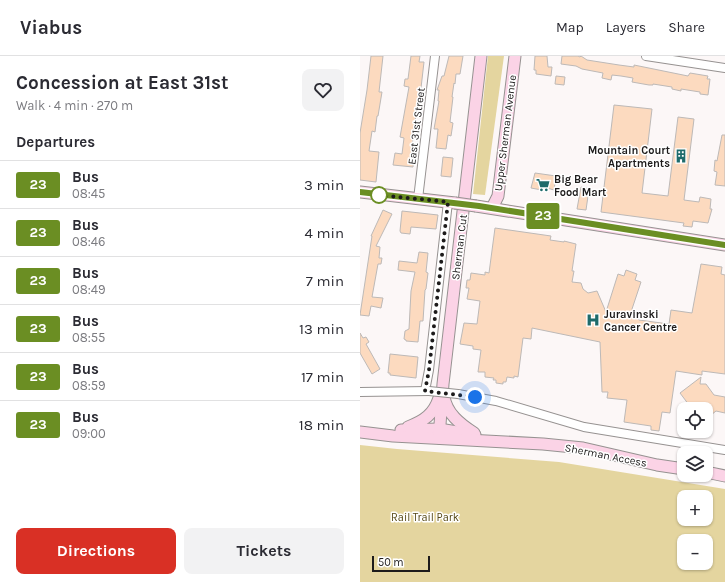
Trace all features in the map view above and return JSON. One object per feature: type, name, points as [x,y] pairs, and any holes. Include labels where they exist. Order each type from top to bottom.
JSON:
[{"type":"main road","name":"Sherman Cut","points":[[439,433],[443,384],[481,56]]},
{"type":"main road","name":"Upper Sherman Avenue","points":[[492,208],[498,196],[515,56]]},
{"type":"main road","points":[[360,192],[492,208],[725,245]]},
{"type":"main road","points":[[396,430],[408,428],[419,423],[432,414],[437,404],[443,384]]},
{"type":"main road","points":[[443,384],[444,398],[452,416],[465,427],[482,436]]},
{"type":"main road","name":"Sherman Access","points":[[360,429],[482,436],[503,442]]},
{"type":"main road","name":"Sherman Access","points":[[360,432],[393,436],[439,433],[472,441],[583,448],[657,465],[677,468]]},
{"type":"main road","points":[[713,473],[725,476]]},
{"type":"street","name":"East 31st Street","points":[[418,199],[435,56]]},
{"type":"street","points":[[646,56],[725,68]]},
{"type":"street","points":[[427,391],[452,203]]},
{"type":"street","points":[[360,392],[427,391],[458,394],[496,401],[584,427],[725,450]]},
{"type":"green space","points":[[488,56],[504,56],[485,195],[473,194]]},
{"type":"green space","name":"Rail Trail Park","points":[[360,445],[559,462],[725,489],[725,582],[360,582]]},
{"type":"building","points":[[371,56],[383,56],[379,92],[382,92],[375,132],[372,131],[369,151],[379,152],[376,182],[360,180],[360,133]]},
{"type":"building","points":[[411,56],[420,56],[419,62],[424,62],[418,114],[416,114],[411,155],[414,155],[413,167],[393,165],[395,153],[402,154],[404,138],[400,137],[409,87],[404,86],[405,79],[408,79]]},
{"type":"building","points":[[449,56],[463,56],[460,74],[456,74],[455,84],[454,83],[450,122],[453,123],[451,136],[448,135],[446,149],[436,148],[438,129],[434,129],[439,101],[439,90],[437,90],[442,76],[444,76]]},
{"type":"building","points":[[535,56],[547,56],[548,67],[552,67],[551,76],[536,74],[536,70],[534,70]]},
{"type":"building","points":[[562,56],[581,56],[587,60],[634,67],[634,65],[688,76],[690,73],[708,76],[707,79],[710,79],[708,95],[700,94],[700,92],[672,89],[672,87],[632,82],[633,78],[621,76],[612,75],[611,80],[602,78],[603,73],[561,64]]},
{"type":"building","points":[[556,76],[565,77],[564,85],[555,84]]},
{"type":"building","points":[[614,105],[652,109],[642,193],[668,196],[678,117],[694,119],[684,200],[699,202],[700,197],[711,199],[710,209],[712,209],[708,223],[693,221],[692,227],[683,226],[684,223],[601,212]]},
{"type":"building","points":[[722,135],[725,135],[725,186],[715,185],[717,172],[714,171],[715,160],[717,161]]},
{"type":"building","points":[[443,157],[453,158],[451,177],[441,176]]},
{"type":"building","name":"Big Bear Food Mart","points":[[535,173],[556,176],[554,190],[547,188],[547,191],[531,188]]},
{"type":"building","points":[[581,187],[589,189],[586,210],[577,209]]},
{"type":"building","points":[[383,210],[392,214],[376,246],[380,247],[379,258],[382,258],[381,264],[378,264],[372,297],[383,298],[381,308],[371,306],[369,316],[360,315],[371,236]]},
{"type":"building","points":[[402,211],[438,215],[436,229],[411,227],[410,234],[401,233]]},
{"type":"building","points":[[495,228],[551,236],[550,240],[576,244],[572,282],[581,283],[583,289],[588,293],[597,291],[606,312],[618,274],[624,276],[626,270],[637,274],[635,280],[641,282],[632,309],[639,320],[669,324],[671,310],[692,313],[701,264],[722,267],[721,274],[725,275],[725,374],[702,371],[702,375],[676,371],[670,413],[662,412],[659,431],[651,430],[651,426],[624,422],[627,400],[607,398],[608,392],[602,392],[600,342],[532,328],[531,339],[523,338],[518,377],[507,377],[506,382],[503,382],[503,384],[496,383],[496,380],[493,380],[494,378],[485,377],[485,372],[478,372],[481,350],[473,349],[473,346],[460,344],[464,323],[477,324],[480,301],[467,299],[469,288],[466,288],[467,280],[470,280],[471,273],[485,275],[485,272],[489,273]]},
{"type":"building","points":[[419,252],[428,253],[426,272],[428,273],[425,290],[423,321],[420,321],[418,342],[406,341],[404,339],[405,331],[409,329],[411,291],[415,272],[398,270],[399,261],[417,263]]},
{"type":"building","points":[[360,333],[363,338],[366,337],[369,342],[366,344],[380,369],[372,374],[360,353]]},
{"type":"building","points":[[390,354],[418,357],[416,378],[390,375],[390,373],[388,373]]},
{"type":"building","points":[[701,377],[700,384],[706,384],[714,395],[725,397],[725,413],[716,411],[713,413],[713,402],[687,402],[680,393]]},
{"type":"bus line","name":"23","points":[[360,192],[479,206],[725,245]]},
{"type":"place","name":"Mountain Court Apartments","points":[[681,156]]},
{"type":"place","name":"Big Bear Food Mart","points":[[543,185]]},
{"type":"place","name":"Juravinski Cancer Centre","points":[[593,320]]},
{"type":"route","points":[[379,195],[448,202],[429,370],[425,391],[475,397]]}]
